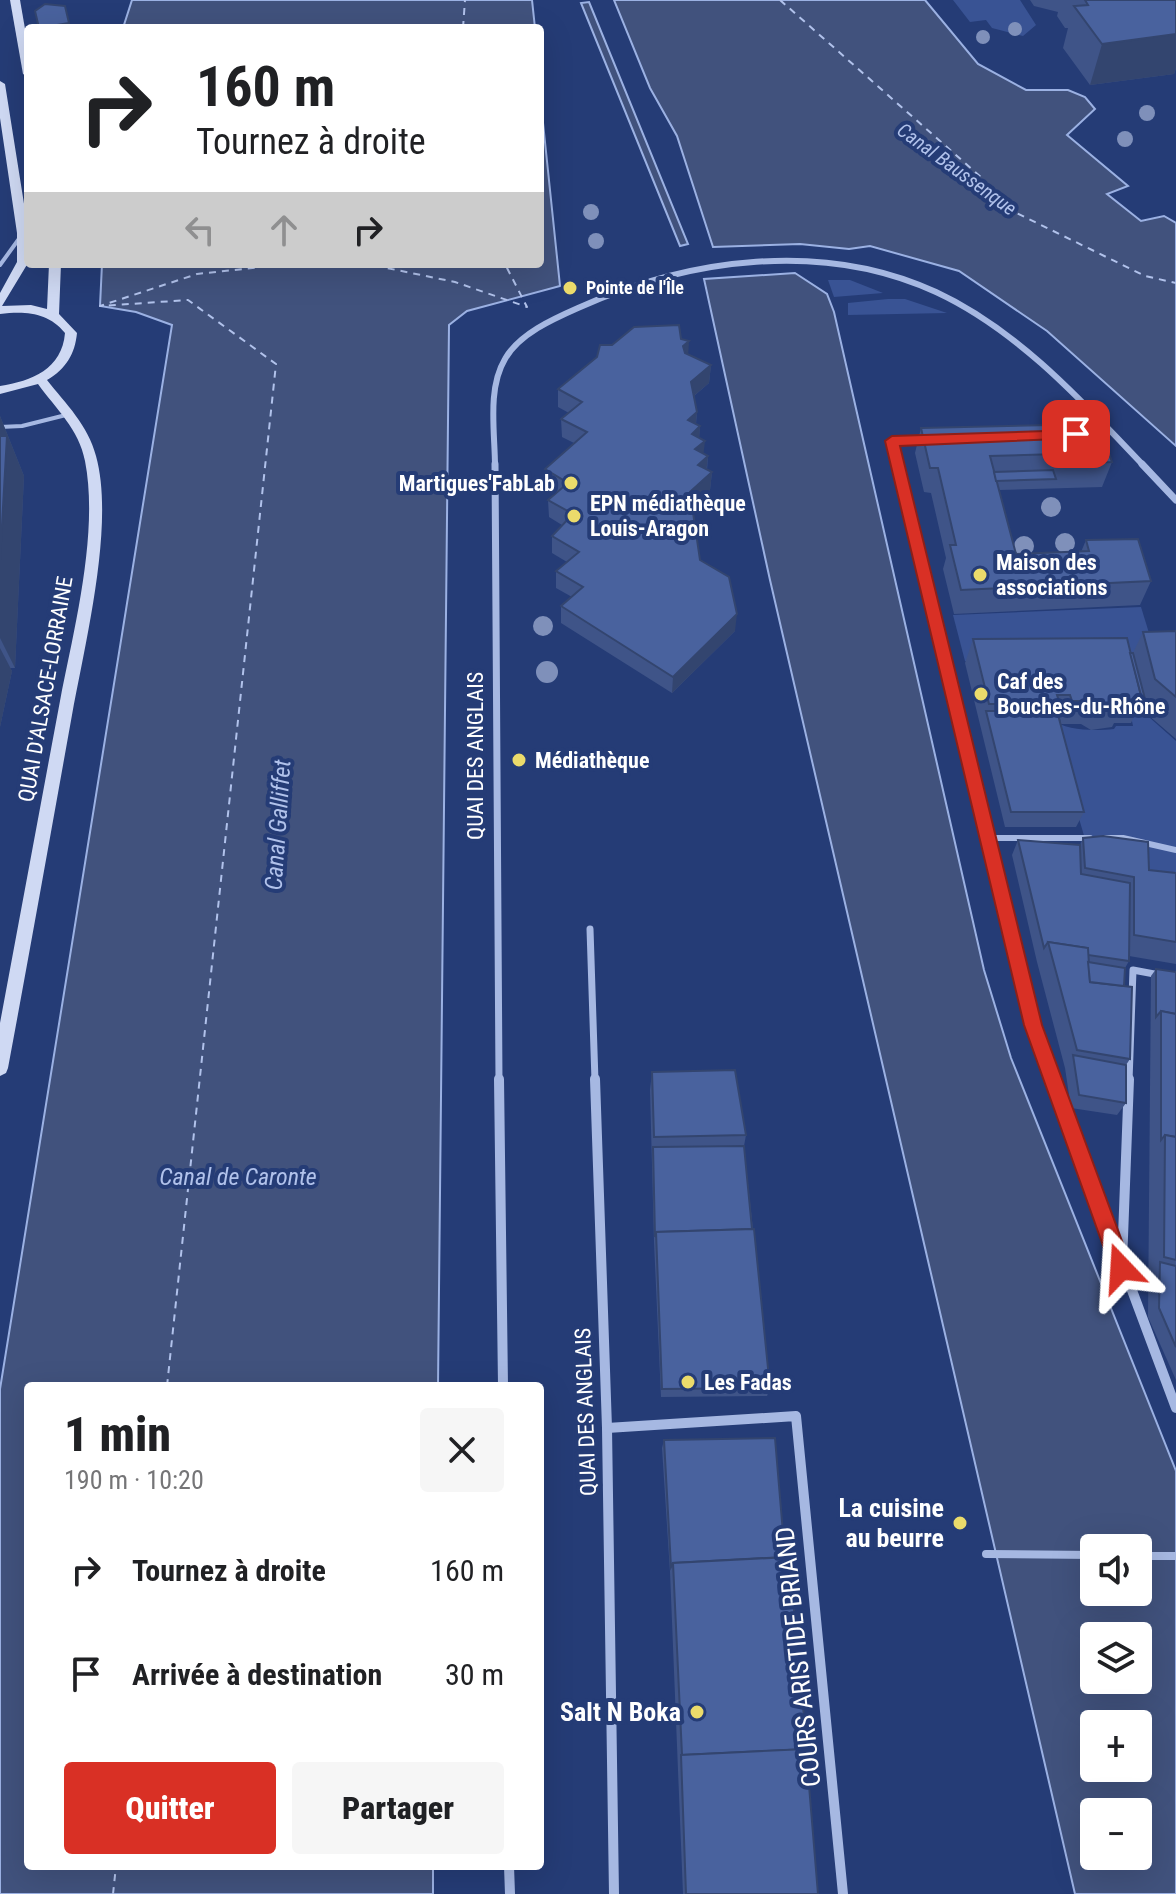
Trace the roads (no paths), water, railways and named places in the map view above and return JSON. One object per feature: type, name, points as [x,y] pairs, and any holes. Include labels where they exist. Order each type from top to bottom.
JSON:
[{"type":"main road","points":[[15,0],[24,51]]},
{"type":"main road","points":[[0,84],[23,233],[23,262],[0,303]]},
{"type":"main road","points":[[53,314],[55,268]]},
{"type":"main road","points":[[0,310],[36,309],[53,314],[71,333],[72,345],[66,358],[40,379],[0,390]]},
{"type":"main road","name":"QUAI D'ALSACE-LORRAINE","points":[[0,1068],[86,601],[93,525],[92,461],[84,438],[70,414],[40,379]]},
{"type":"street","name":"QUAI DES ANGLAIS","points":[[503,1382],[496,877],[496,387],[504,357],[529,335],[613,293],[676,272],[754,260],[851,268],[910,282],[973,312],[1032,355],[1176,500]]},
{"type":"street","points":[[1099,434],[1110,433]]},
{"type":"street","points":[[938,439],[892,441],[1033,1025],[1121,1268],[1176,1408]]},
{"type":"street","points":[[988,838],[1123,838],[1176,850]]},
{"type":"street","name":"QUAI DES ANGLAIS","points":[[590,929],[607,1428],[614,1894]]},
{"type":"street","points":[[1121,1268],[1133,970],[1176,978]]},
{"type":"street","name":"COURS ARISTIDE BRIAND","points":[[607,1428],[796,1416],[843,1894]]},
{"type":"street","points":[[986,1554],[1080,1555]]},
{"type":"street","points":[[1152,1556],[1176,1556]]},
{"type":"street","points":[[509,1870],[510,1894]]},
{"type":"lane","points":[[0,265],[23,233]]},
{"type":"lane","points":[[0,427],[22,426],[70,414]]},
{"type":"water","points":[[132,0],[532,0],[535,24],[124,24]]},
{"type":"water","name":"Canal Baussenque","points":[[614,0],[925,0],[978,64],[1026,90],[1068,90],[1085,97],[1095,109],[1067,135],[1128,186],[1107,194],[1141,221],[1164,216],[1176,223],[1176,446],[1047,331],[959,271],[870,246],[849,249],[800,244],[713,247],[677,136],[650,88]]},
{"type":"water","points":[[589,2],[688,244],[680,246],[581,3]]},
{"type":"water","name":"Canal de Caronte","points":[[544,132],[560,286],[467,311],[449,325],[438,1382],[24,1382],[24,1870],[433,1870],[433,1894],[0,1894],[0,1389],[172,325],[136,312],[100,306],[102,268],[544,268]]},
{"type":"water","points":[[795,273],[827,294],[834,312],[984,970],[1011,1058],[1176,1471],[1176,1894],[1075,1894],[770,580],[704,279]]},
{"type":"place","name":"Pointe de l'Île","points":[[570,288]]},
{"type":"place","name":"Martigues'FabLab","points":[[571,483]]},
{"type":"place","name":"EPN médiathèque Louis-Aragon","points":[[574,516]]},
{"type":"place","name":"Maison des associations","points":[[980,575]]},
{"type":"place","name":"Caf des Bouches-du-Rhône","points":[[981,694]]},
{"type":"place","name":"Médiathèque","points":[[519,760]]},
{"type":"place","name":"Les Fadas","points":[[688,1382]]},
{"type":"place","name":"La cuisine au beurre","points":[[960,1523]]},
{"type":"place","name":"Salt N Boka","points":[[697,1712]]},
{"type":"water label","name":"Canal Galliffet","points":[[278,825]]}]
